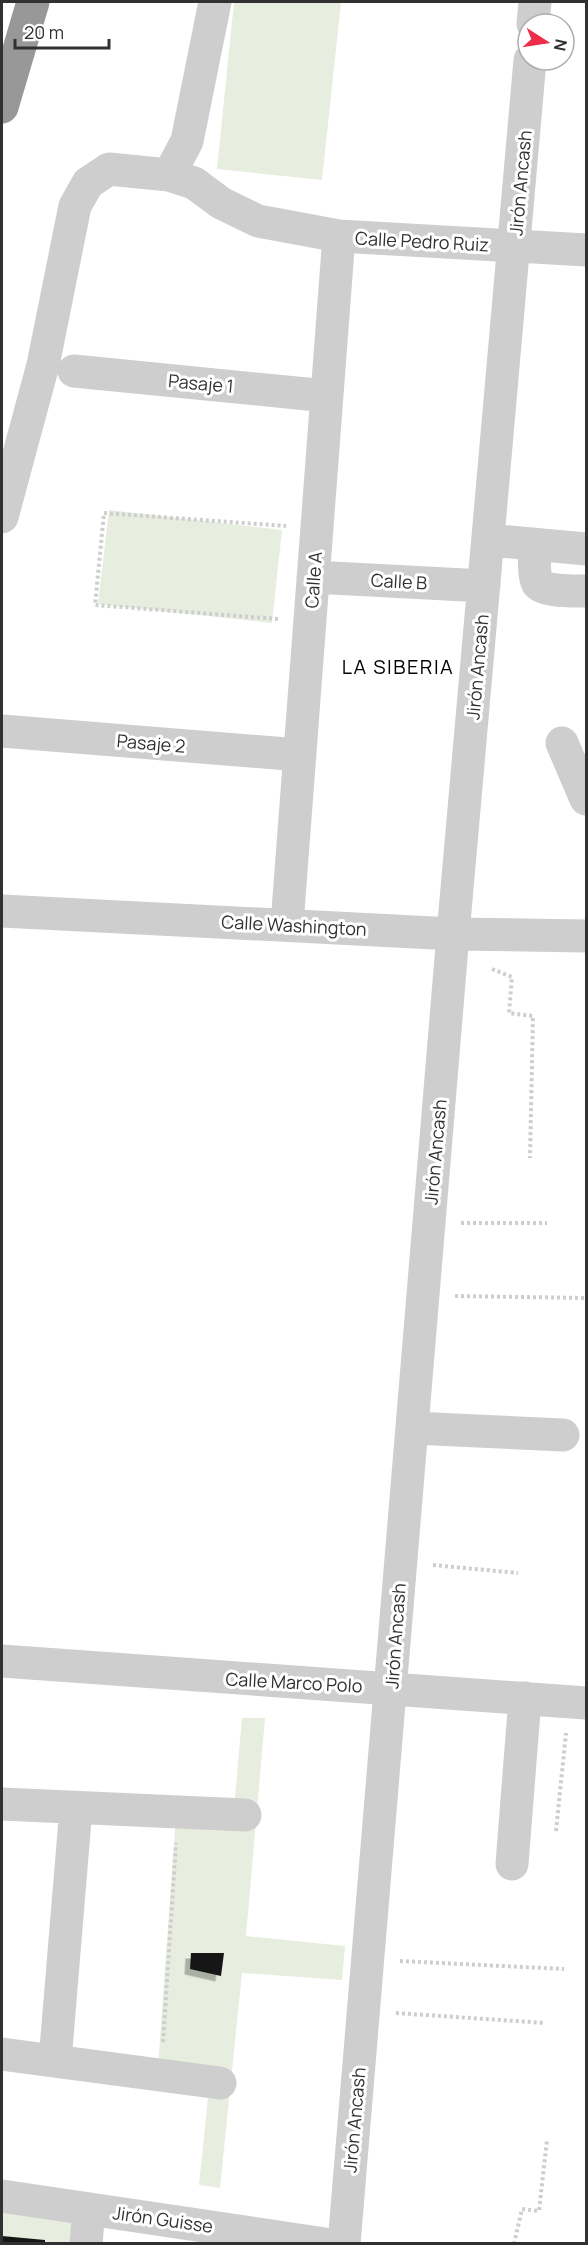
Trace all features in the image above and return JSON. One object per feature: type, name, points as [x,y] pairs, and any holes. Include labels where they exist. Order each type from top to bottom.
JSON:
[{"type":"highway","points":[[2,107],[33,2]]},
{"type":"street","points":[[169,175],[187,141],[215,2]]},
{"type":"street","name":"Jirón Ancash","points":[[344,2244],[400,1562],[529,72]]},
{"type":"street","name":"Calle Pedro Ruiz","points":[[2,518],[43,365],[75,206],[88,183],[109,169],[169,175],[194,183],[221,203],[258,221],[339,236],[586,250]]},
{"type":"street","name":"Calle A","points":[[287,924],[339,236]]},
{"type":"street","name":"Pasaje 1","points":[[74,371],[327,396]]},
{"type":"street","points":[[489,540],[586,549]]},
{"type":"street","points":[[534,544],[538,584],[545,588],[586,591]]},
{"type":"street","name":"Calle B","points":[[313,577],[484,586]]},
{"type":"street","name":"Pasaje 2","points":[[2,731],[300,755]]},
{"type":"street","points":[[562,743],[586,799]]},
{"type":"street","name":"Calle Washington","points":[[2,911],[287,924],[453,943],[586,936]]},
{"type":"street","points":[[413,1428],[563,1435]]},
{"type":"street","name":"Calle Marco Polo","points":[[2,1661],[257,1681],[578,1702]]},
{"type":"street","points":[[512,1863],[525,1698]]},
{"type":"street","points":[[2,1804],[245,1815]]},
{"type":"street","points":[[55,2061],[76,1808]]},
{"type":"street","points":[[2,2054],[220,2084]]},
{"type":"street","name":"Jirón Guisse","points":[[2,2196],[325,2244]]},
{"type":"street","points":[[86,2244],[89,2209]]},
{"type":"path","points":[[309,622],[95,604],[104,513],[316,528]]},
{"type":"path","points":[[453,943],[512,977],[509,1013],[533,1016],[530,1158]]},
{"type":"path","points":[[429,1223],[547,1223]]},
{"type":"path","points":[[424,1296],[586,1298]]},
{"type":"path","points":[[400,1562],[518,1573]]},
{"type":"path","points":[[556,1831],[578,1702]]},
{"type":"path","points":[[161,2076],[178,1813]]},
{"type":"path","points":[[368,1959],[564,1969]]},
{"type":"path","points":[[364,2010],[545,2023]]},
{"type":"path","points":[[514,2244],[522,2209],[539,2211],[547,2140]]},
{"type":"green space","points":[[234,2],[341,2],[322,180],[217,169]]},
{"type":"green space","points":[[109,510],[282,530],[272,623],[98,604]]},
{"type":"green space","points":[[242,1718],[265,1718],[246,1936],[345,1946],[342,1980],[242,1973],[220,2188],[199,2185],[209,2088],[157,2081],[176,1816],[233,1820]]},
{"type":"green space","points":[[2,2212],[92,2225],[90,2243],[2,2244]]},
{"type":"building","points":[[191,1953],[224,1953],[221,1976],[190,1969]]},
{"type":"building","points":[[2,2236],[45,2240],[45,2244],[2,2244]]},
{"type":"district","name":"LA SIBERIA","points":[[398,666]]}]
